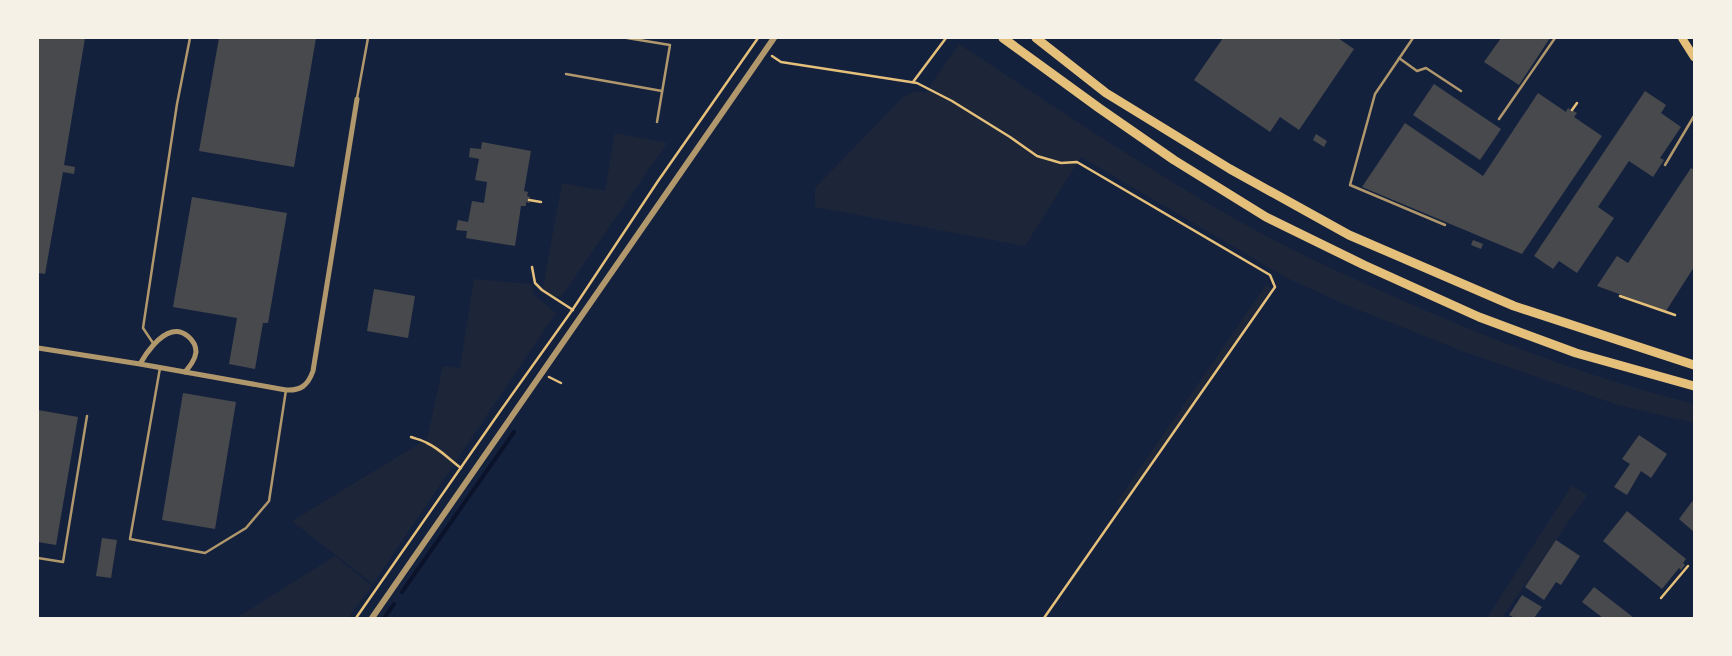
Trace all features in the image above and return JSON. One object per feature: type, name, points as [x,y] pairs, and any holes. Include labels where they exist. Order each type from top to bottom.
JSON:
[{"type":"highway","points":[[1003,38],[1174,160],[1266,217],[1364,265],[1479,317],[1576,353],[1694,386]]},
{"type":"highway","points":[[1036,38],[1106,93],[1230,169],[1349,235],[1514,306],[1694,365]]},
{"type":"main road","points":[[1682,38],[1694,57]]},
{"type":"street","points":[[372,618],[774,38]]},
{"type":"street","points":[[38,348],[286,390],[294,391],[303,388],[313,371],[357,99]]},
{"type":"street","points":[[140,364],[146,352],[154,344],[168,333],[174,331],[189,336],[196,351],[193,361],[185,372]]},
{"type":"lane","points":[[154,344],[143,328],[176,104],[190,38]]},
{"type":"lane","points":[[357,99],[368,38]]},
{"type":"lane","points":[[627,38],[670,45],[657,122]]},
{"type":"lane","points":[[1413,38],[1375,94],[1350,185],[1445,225]]},
{"type":"lane","points":[[1499,119],[1555,38]]},
{"type":"lane","points":[[1399,58],[1417,71],[1426,68],[1461,91]]},
{"type":"lane","points":[[566,74],[662,90]]},
{"type":"lane","points":[[1665,165],[1694,116]]},
{"type":"lane","points":[[160,368],[130,540],[205,553],[246,528],[269,501],[286,390]]},
{"type":"lane","points":[[38,558],[63,562],[87,416]]},
{"type":"path","points":[[356,618],[573,309],[658,181],[758,38]]},
{"type":"path","points":[[913,82],[946,38]]},
{"type":"path","points":[[764,52],[781,62],[913,82],[938,92],[1037,156],[1061,163],[1077,162],[1270,275],[1276,287],[1044,618]]},
{"type":"path","points":[[1572,110],[1577,103]]},
{"type":"path","points":[[529,200],[541,202]]},
{"type":"path","points":[[532,267],[535,283],[542,290],[573,309]]},
{"type":"path","points":[[1620,296],[1675,315]]},
{"type":"path","points":[[411,437],[432,445],[461,468]]},
{"type":"path","points":[[1661,598],[1688,566]]},
{"type":"shaded area","points":[[959,44],[1143,164],[1219,210],[1276,241],[1410,304],[1515,347],[1621,384],[1694,404],[1694,423],[1618,405],[1462,351],[1344,304],[1287,278],[1081,157],[1025,246],[815,207],[815,188],[903,97],[916,91],[925,93]]},
{"type":"shaded area","points":[[615,133],[667,143],[561,297],[542,293],[562,183],[605,191]]},
{"type":"shaded area","points":[[474,279],[531,284],[534,295],[556,313],[373,584],[292,521],[427,439],[443,366],[460,368]]},
{"type":"shaded area","points":[[1266,285],[1272,288],[1121,505],[1117,502]]},
{"type":"shaded area","points":[[1572,485],[1587,495],[1502,618],[1487,618]]},
{"type":"shaded area","points":[[335,556],[372,586],[348,618],[236,618]]},
{"type":"building","points":[[38,38],[85,38],[64,165],[75,167],[74,174],[63,172],[45,274],[38,273]]},
{"type":"building","points":[[219,38],[316,38],[294,167],[199,151]]},
{"type":"building","points":[[1223,38],[1338,38],[1354,49],[1299,130],[1280,117],[1270,132],[1194,80]]},
{"type":"building","points":[[1501,38],[1550,38],[1519,85],[1484,62]]},
{"type":"building","points":[[1434,84],[1501,129],[1480,160],[1413,115]]},
{"type":"building","points":[[1645,91],[1666,105],[1661,113],[1681,127],[1660,158],[1664,160],[1653,177],[1629,161],[1598,207],[1614,218],[1577,273],[1559,261],[1553,269],[1534,256]]},
{"type":"building","points":[[1538,93],[1566,112],[1568,108],[1577,113],[1574,117],[1602,136],[1522,254],[1362,187],[1405,123],[1483,176]]},
{"type":"building","points":[[1316,134],[1327,141],[1324,147],[1313,140]]},
{"type":"building","points":[[482,142],[531,151],[524,191],[528,192],[527,196],[530,197],[529,203],[526,202],[526,206],[521,206],[515,246],[466,238],[467,231],[456,230],[458,220],[468,222],[472,201],[484,203],[487,182],[475,180],[479,159],[469,157],[470,148],[481,149]]},
{"type":"building","points":[[1691,168],[1694,170],[1694,267],[1666,311],[1597,286],[1617,256],[1628,263]]},
{"type":"building","points":[[192,197],[287,213],[268,323],[263,323],[255,369],[229,364],[237,318],[173,307]]},
{"type":"building","points":[[1473,240],[1483,244],[1481,249],[1471,245]]},
{"type":"building","points":[[374,289],[415,296],[408,338],[367,331]]},
{"type":"building","points":[[183,393],[236,402],[215,529],[162,520]]},
{"type":"building","points":[[38,410],[78,417],[56,545],[38,542]]},
{"type":"building","points":[[1639,435],[1667,454],[1651,478],[1641,471],[1627,495],[1614,487],[1630,464],[1622,459]]},
{"type":"building","points":[[1694,499],[1694,532],[1679,519]]},
{"type":"building","points":[[1627,511],[1686,559],[1683,563],[1685,565],[1681,570],[1679,568],[1662,589],[1603,541]]},
{"type":"building","points":[[102,538],[117,540],[111,578],[96,576]]},
{"type":"building","points":[[1556,540],[1580,556],[1561,585],[1556,582],[1544,600],[1525,587]]},
{"type":"building","points":[[1594,587],[1634,618],[1603,618],[1582,602]]},
{"type":"building","points":[[1522,595],[1542,607],[1534,618],[1515,618],[1509,615]]},
{"type":"waterway","points":[[402,592],[514,432]]},
{"type":"waterway","points":[[384,618],[394,604]]}]
